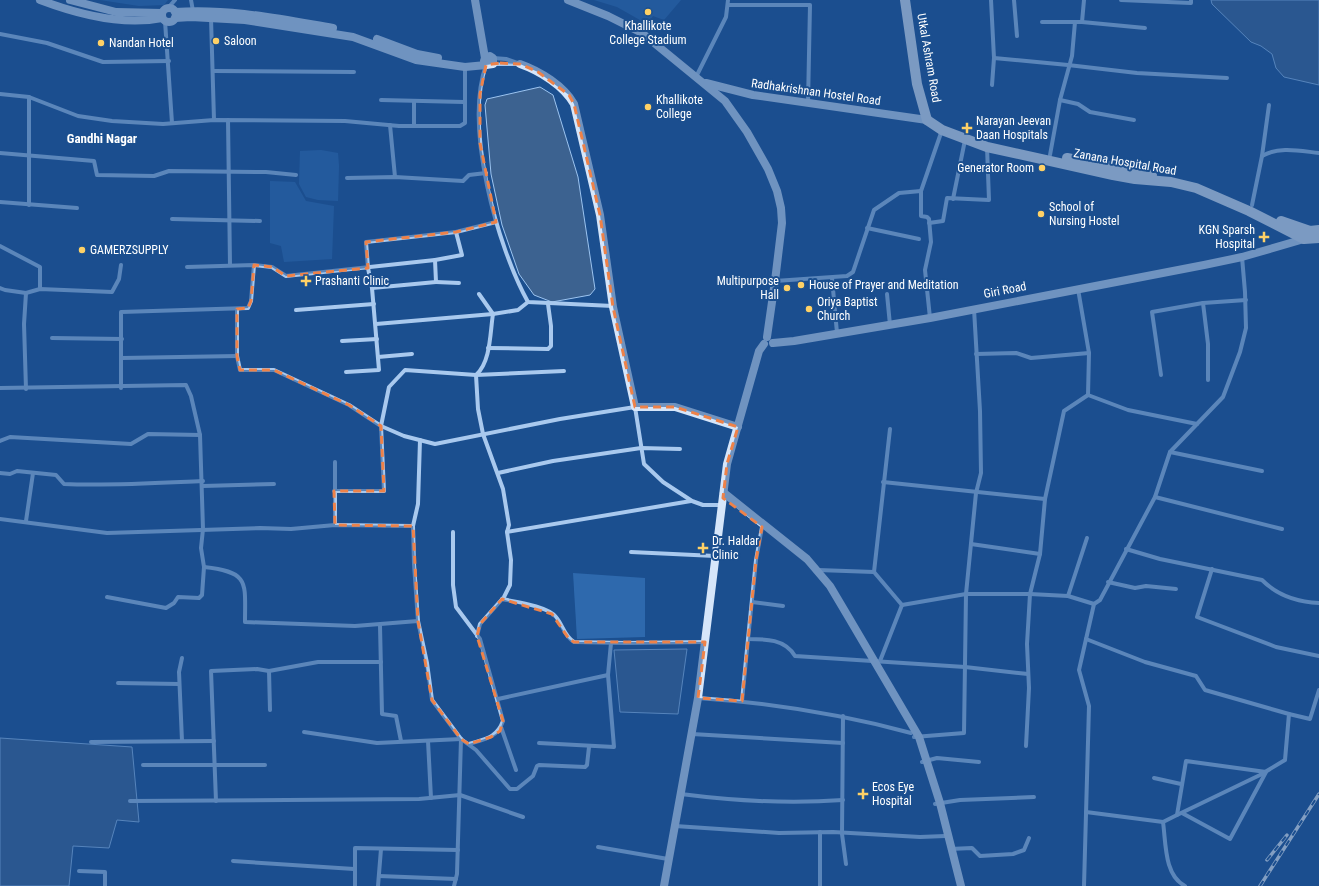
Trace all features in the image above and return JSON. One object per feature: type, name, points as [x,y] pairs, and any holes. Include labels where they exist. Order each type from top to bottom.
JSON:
[{"type":"main road","name":"Utkal Ashram Road","points":[[906,0],[917,84],[927,120]]},
{"type":"main road","name":"Zanana Hospital Road","points":[[927,120],[965,140],[987,147],[1128,178],[1171,182],[1196,188],[1250,208]]},
{"type":"main road","points":[[940,127],[970,138],[1001,146],[1132,171],[1196,186],[1319,238]]},
{"type":"street","points":[[40,0],[119,21],[138,21],[193,10],[253,14],[363,34],[417,54],[462,63],[506,59],[538,72],[555,84],[569,95],[574,104],[600,215],[613,306],[635,407],[644,464],[663,482],[692,501],[703,505],[723,499]]},
{"type":"street","points":[[70,0],[116,12],[245,20],[353,37],[416,60],[465,67],[488,60]]},
{"type":"street","points":[[172,123],[168,15],[175,0]]},
{"type":"street","points":[[191,0],[193,10]]},
{"type":"street","points":[[475,0],[488,60]]},
{"type":"street","points":[[479,0],[488,60],[480,94],[480,143],[496,222],[516,280],[528,302]]},
{"type":"street","points":[[568,0],[608,16],[642,33],[700,79],[725,102],[747,132],[768,169],[777,192],[782,223],[775,281],[765,340],[759,352],[727,464],[698,698],[664,886]]},
{"type":"street","points":[[991,0],[994,58],[992,85]]},
{"type":"street","points":[[1014,0],[1017,36]]},
{"type":"street","points":[[1082,22],[1084,0]]},
{"type":"street","points":[[1121,0],[1191,3],[1191,0]]},
{"type":"street","points":[[700,79],[726,17],[728,2],[810,5],[808,103]]},
{"type":"street","points":[[211,18],[214,120]]},
{"type":"street","points":[[1042,22],[1082,22],[1145,28]]},
{"type":"street","points":[[1050,155],[1068,64],[1072,56],[1075,22]]},
{"type":"street","points":[[0,34],[47,43],[103,62],[169,61]]},
{"type":"street","points":[[994,58],[1068,64],[1137,74],[1227,78]]},
{"type":"street","points":[[0,94],[30,96],[78,116],[112,121],[172,123],[214,120],[345,121],[390,125],[460,126],[465,123],[465,67]]},
{"type":"street","points":[[213,71],[354,72]]},
{"type":"street","name":"Radhakrishnan Hostel Road","points":[[700,79],[731,90],[808,103],[927,120]]},
{"type":"street","points":[[725,102],[731,90]]},
{"type":"street","points":[[29,205],[30,96]]},
{"type":"street","points":[[381,100],[464,102]]},
{"type":"street","points":[[1060,100],[1078,104],[1090,112],[1134,120]]},
{"type":"street","points":[[414,101],[414,126]]},
{"type":"street","points":[[1250,208],[1262,156],[1269,105]]},
{"type":"street","points":[[228,120],[228,220],[230,265]]},
{"type":"street","points":[[390,125],[395,177]]},
{"type":"street","points":[[930,318],[926,270],[931,242],[927,217],[920,216],[921,191],[940,127]]},
{"type":"street","points":[[953,199],[965,140]]},
{"type":"street","points":[[929,223],[943,221],[946,198],[988,200],[987,147]]},
{"type":"street","points":[[1262,156],[1278,150],[1319,153]]},
{"type":"street","points":[[0,153],[94,160],[97,175],[154,176],[168,171],[228,171],[296,175]]},
{"type":"street","points":[[347,178],[395,177],[463,181],[469,175],[486,173]]},
{"type":"street","points":[[775,281],[847,276],[853,272],[874,210],[899,193],[921,191]]},
{"type":"street","points":[[0,202],[77,208]]},
{"type":"street","points":[[172,220],[260,221]]},
{"type":"street","points":[[346,372],[379,370],[374,304],[368,268],[366,242],[456,232],[496,222]]},
{"type":"street","points":[[867,228],[919,239]]},
{"type":"street","points":[[187,267],[254,265],[272,268],[286,276],[435,260],[462,255],[456,232]]},
{"type":"street","name":"Giri Road","points":[[765,340],[772,338],[773,343],[794,341],[930,318],[1242,257],[1311,234]]},
{"type":"street","points":[[0,246],[40,267],[40,289]]},
{"type":"street","points":[[1084,886],[1089,706],[1079,670],[1094,604],[1100,600],[1108,582],[1156,497],[1170,452],[1223,397],[1232,376],[1246,328],[1246,300],[1242,257]]},
{"type":"street","points":[[435,260],[436,282]]},
{"type":"street","points":[[0,288],[26,293],[40,289],[112,292],[119,279],[121,265]]},
{"type":"street","points":[[121,388],[121,312],[248,308],[251,301],[254,265]]},
{"type":"street","points":[[832,278],[837,334]]},
{"type":"street","points":[[372,288],[436,282],[459,283]]},
{"type":"street","points":[[1078,288],[1089,353],[1088,395]]},
{"type":"street","points":[[26,293],[24,324],[26,389]]},
{"type":"street","points":[[477,636],[480,624],[502,599],[510,585],[511,560],[507,532],[509,525],[503,489],[483,434],[478,409],[476,376],[482,370],[488,348],[493,314],[479,294]]},
{"type":"street","points":[[887,294],[890,325]]},
{"type":"street","points":[[1161,375],[1152,312],[1203,303],[1246,300]]},
{"type":"street","points":[[376,324],[493,314],[518,310],[528,302],[613,306]]},
{"type":"street","points":[[1203,303],[1208,344],[1208,380]]},
{"type":"street","points":[[296,310],[374,304]]},
{"type":"street","points":[[488,348],[548,349],[551,346],[551,326],[548,304]]},
{"type":"street","points":[[237,309],[237,356],[240,370],[274,370],[348,405],[381,426],[404,436],[435,444],[560,419],[635,407],[675,408],[738,427]]},
{"type":"street","points":[[698,698],[767,703],[843,716],[914,736],[964,732],[966,594],[976,493],[981,473],[974,309]]},
{"type":"street","points":[[52,338],[122,339]]},
{"type":"street","points":[[342,341],[377,339]]},
{"type":"street","points":[[976,354],[1016,353],[1031,358],[1089,353]]},
{"type":"street","points":[[378,357],[412,354]]},
{"type":"street","points":[[122,358],[237,356]]},
{"type":"street","points":[[334,491],[384,491],[381,426],[389,387],[405,370],[476,376],[564,371]]},
{"type":"street","points":[[0,388],[121,388],[186,385],[191,396],[200,435],[203,483],[203,529],[201,548],[204,567],[202,595],[199,598],[178,597],[174,603],[166,608],[107,597]]},
{"type":"street","points":[[1088,395],[1128,410],[1197,424]]},
{"type":"street","points":[[1026,746],[1030,594],[1040,554],[1045,499],[1064,411],[1088,395]]},
{"type":"street","points":[[890,429],[874,572],[902,605]]},
{"type":"street","points":[[0,441],[10,437],[131,444],[148,434],[200,435]]},
{"type":"street","points":[[420,440],[418,504],[413,526],[414,564],[418,622],[432,700],[462,740],[469,744],[510,789],[513,790],[517,789],[533,776],[539,765],[585,767],[587,765],[589,747]]},
{"type":"street","points":[[498,474],[553,461],[641,448],[680,450]]},
{"type":"street","points":[[1170,452],[1262,471]]},
{"type":"street","points":[[335,462],[335,525]]},
{"type":"street","points":[[0,473],[10,474],[17,471],[56,475],[64,484],[93,486],[109,484],[274,484]]},
{"type":"street","points":[[26,521],[33,473]]},
{"type":"street","points":[[883,482],[976,493],[1045,499]]},
{"type":"street","points":[[1156,497],[1282,529]]},
{"type":"street","points":[[723,499],[800,556],[815,571],[874,572]]},
{"type":"street","points":[[723,499],[802,554],[842,611],[874,661],[914,736],[925,761],[961,886]]},
{"type":"street","points":[[507,532],[692,501]]},
{"type":"street","points":[[0,519],[26,521],[106,533],[203,529],[291,529],[335,525],[413,526]]},
{"type":"street","points":[[742,701],[756,560],[762,527]]},
{"type":"street","points":[[453,532],[453,585],[456,607],[480,639],[503,721],[500,730],[491,737],[469,744]]},
{"type":"street","points":[[1068,596],[1087,538]]},
{"type":"street","points":[[971,544],[1040,554]]},
{"type":"street","points":[[1126,549],[1160,560],[1262,580],[1273,591],[1306,602],[1319,603]]},
{"type":"street","points":[[630,552],[716,556]]},
{"type":"street","points":[[204,567],[229,571],[243,581],[245,587],[245,622],[313,626],[380,626],[418,622]]},
{"type":"street","points":[[1212,569],[1197,617],[1276,647],[1319,656]]},
{"type":"street","points":[[1108,582],[1135,588],[1146,586],[1176,589]]},
{"type":"street","points":[[902,605],[966,594],[1030,594],[1068,596],[1094,604]]},
{"type":"street","points":[[502,599],[527,605],[552,614],[557,618],[569,639],[574,642],[706,642]]},
{"type":"street","points":[[752,602],[782,606]]},
{"type":"street","points":[[874,661],[902,605]]},
{"type":"street","points":[[380,626],[382,714],[396,716],[402,740]]},
{"type":"street","points":[[748,639],[778,642],[790,649],[795,656],[965,667],[1028,674]]},
{"type":"street","points":[[1086,639],[1145,662],[1196,676],[1205,690],[1310,719],[1319,690]]},
{"type":"street","points":[[539,743],[589,747],[614,747],[616,745],[608,675],[612,643]]},
{"type":"street","points":[[182,658],[179,672],[182,741]]},
{"type":"street","points":[[216,801],[211,671],[257,669],[269,671],[318,662],[381,662]]},
{"type":"street","points":[[269,671],[270,710]]},
{"type":"street","points":[[498,699],[608,675]]},
{"type":"street","points":[[118,683],[179,684]]},
{"type":"street","points":[[1086,812],[1163,822],[1266,772],[1285,760],[1289,714]]},
{"type":"street","points":[[843,716],[842,834],[846,864]]},
{"type":"street","points":[[501,726],[516,770]]},
{"type":"street","points":[[304,732],[377,743],[402,740],[462,740]]},
{"type":"street","points":[[692,734],[843,743]]},
{"type":"street","points":[[428,740],[431,798]]},
{"type":"street","points":[[454,886],[456,879],[458,850],[462,740]]},
{"type":"street","points":[[91,742],[214,741]]},
{"type":"street","points":[[925,761],[937,758],[979,762]]},
{"type":"street","points":[[1179,814],[1181,784],[1186,761],[1266,772]]},
{"type":"street","points":[[143,765],[265,765]]},
{"type":"street","points":[[1179,814],[1230,839],[1266,772]]},
{"type":"street","points":[[1154,778],[1181,784]]},
{"type":"street","points":[[680,794],[761,802],[807,803],[843,800]]},
{"type":"street","points":[[130,801],[431,798],[460,795],[523,817]]},
{"type":"street","points":[[938,804],[960,800],[1034,797]]},
{"type":"street","points":[[938,804],[945,836],[950,849],[957,886]]},
{"type":"street","points":[[1163,822],[1169,867],[1178,884],[1185,886]]},
{"type":"street","points":[[674,826],[779,833],[820,832],[842,834],[945,836]]},
{"type":"street","points":[[820,832],[820,886]]},
{"type":"street","points":[[950,849],[972,848],[980,856],[1013,854],[1024,850],[1029,838]]},
{"type":"street","points":[[598,847],[668,859]]},
{"type":"street","points":[[355,886],[355,848],[458,850]]},
{"type":"street","points":[[378,886],[381,849]]},
{"type":"street","points":[[233,861],[354,869]]},
{"type":"street","points":[[79,871],[105,872],[105,886]]},
{"type":"street","points":[[379,876],[456,879]]},
{"type":"highlighted area","points":[[500,63],[520,64],[538,72],[569,95],[574,104],[600,215],[613,307],[635,407],[675,407],[738,427],[727,464],[723,498],[762,527],[756,560],[742,701],[698,698],[705,642],[574,642],[569,639],[552,614],[502,599],[480,624],[477,636],[503,721],[500,731],[491,737],[469,744],[461,739],[432,700],[418,621],[413,526],[335,525],[334,491],[384,491],[381,426],[349,405],[274,370],[240,370],[237,356],[237,309],[248,308],[251,301],[254,265],[272,267],[286,276],[368,268],[366,242],[456,232],[496,222],[480,143],[480,94],[486,65]]},
{"type":"shaded area","points":[[100,0],[168,0],[164,5],[139,6]]},
{"type":"shaded area","name":"Khallikote College Stadium","points":[[594,0],[681,0],[664,20],[653,16],[647,24],[617,7]]},
{"type":"shaded area","points":[[1211,0],[1319,0],[1319,85],[1284,77],[1276,68],[1272,54],[1261,46],[1251,42],[1212,4]]},
{"type":"shaded area","points":[[540,87],[553,95],[578,177],[595,289],[590,295],[552,302],[534,295],[519,274],[502,225],[491,174],[485,105],[487,99]]},
{"type":"shaded area","points":[[321,150],[338,153],[338,201],[318,200],[306,197],[299,184],[300,151]]},
{"type":"shaded area","points":[[270,181],[295,182],[306,201],[334,206],[332,259],[284,262],[281,246],[270,243]]},
{"type":"shaded area","points":[[573,573],[645,578],[645,637],[577,639]]},
{"type":"shaded area","points":[[687,649],[678,714],[620,712],[614,650]]},
{"type":"shaded area","points":[[0,738],[132,747],[139,822],[117,820],[109,848],[73,846],[69,886],[0,886]]},
{"type":"railway","points":[[1260,886],[1319,794]]},
{"type":"railway","points":[[1267,860],[1287,835]]},
{"type":"place","name":"Khallikote College Stadium","points":[[648,12]]},
{"type":"place","name":"Saloon","points":[[216,41]]},
{"type":"place","name":"Nandan Hotel","points":[[101,43]]},
{"type":"place","name":"Khallikote College","points":[[648,107]]},
{"type":"place","name":"Narayan Jeevan Daan Hospitals","points":[[967,128]]},
{"type":"place","name":"Generator Room","points":[[1042,168]]},
{"type":"place","name":"School of Nursing Hostel","points":[[1041,214]]},
{"type":"place","name":"KGN Sparsh Hospital","points":[[1264,237]]},
{"type":"place","name":"GAMERZSUPPLY","points":[[82,250]]},
{"type":"place","name":"Prashanti Clinic","points":[[306,281]]},
{"type":"place","name":"House of Prayer and Meditation","points":[[801,285]]},
{"type":"place","name":"Multipurpose Hall","points":[[787,288]]},
{"type":"place","name":"Oriya Baptist Church","points":[[809,309]]},
{"type":"place","name":"Dr. Haldar Clinic","points":[[703,548]]},
{"type":"place","name":"Ecos Eye Hospital","points":[[863,794]]},
{"type":"district","name":"Gandhi Nagar","points":[[102,138]]}]
